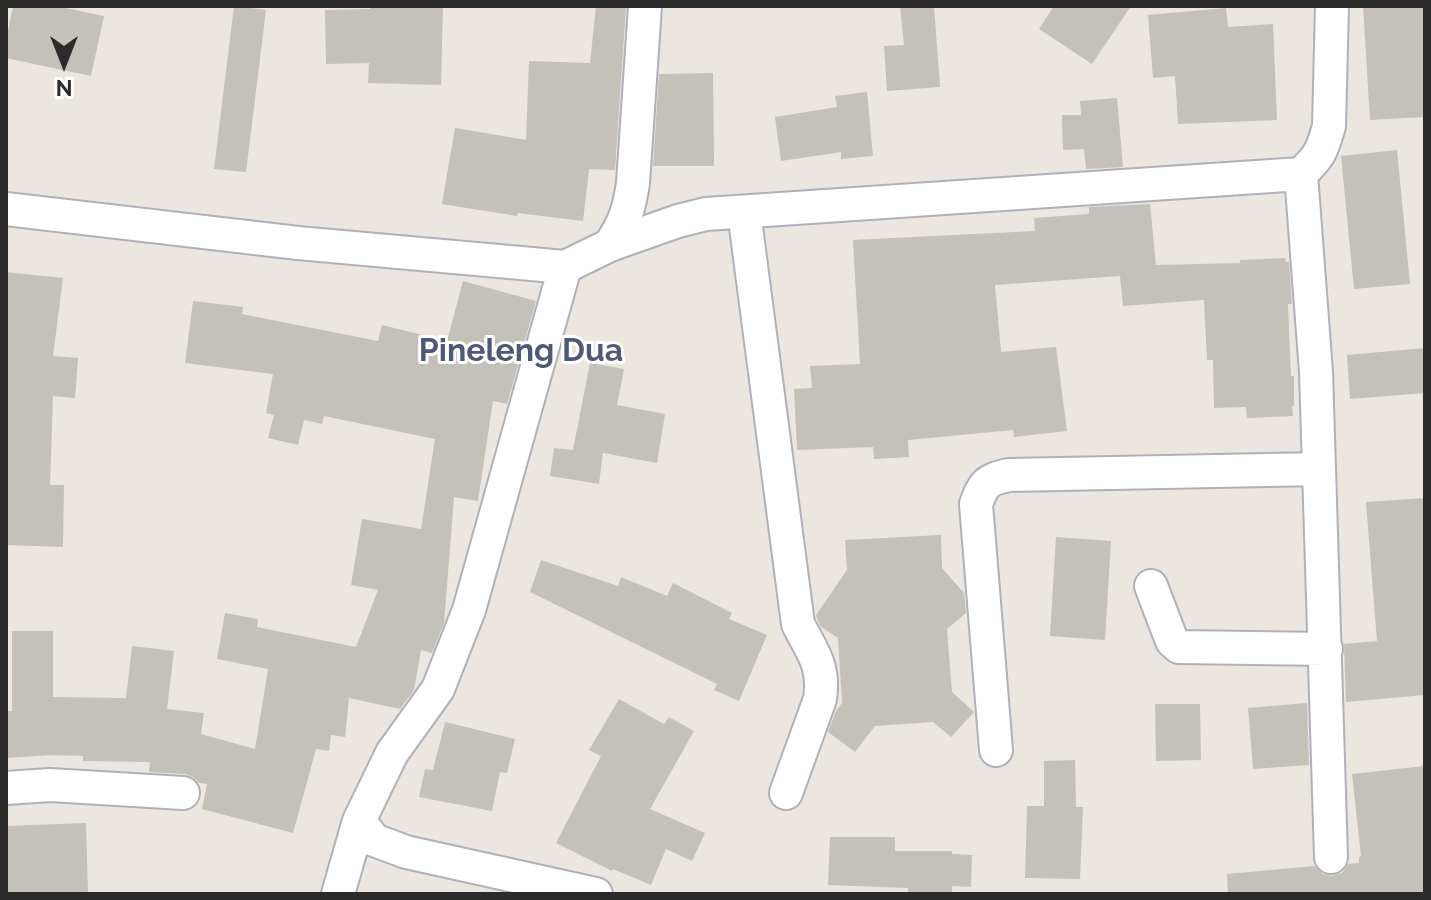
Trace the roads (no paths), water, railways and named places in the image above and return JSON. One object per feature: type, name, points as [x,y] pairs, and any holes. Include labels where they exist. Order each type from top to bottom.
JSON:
[{"type":"street","points":[[610,245],[624,225],[633,183],[645,6]]},
{"type":"street","points":[[6,209],[298,243],[565,267],[610,245],[706,214],[1301,174],[1317,159],[1329,126],[1332,6]]},
{"type":"street","points":[[1301,174],[1316,372],[1331,857]]},
{"type":"street","points":[[744,212],[798,624],[814,649],[822,686],[786,793]]},
{"type":"street","points":[[338,894],[359,821],[392,753],[438,689],[469,610],[565,267]]},
{"type":"street","points":[[996,750],[976,504],[983,487],[991,479],[1009,475],[1319,469]]},
{"type":"street","points":[[1151,586],[1172,641],[1179,647],[1326,649]]},
{"type":"street","points":[[6,788],[50,785],[183,793]]},
{"type":"street","points":[[359,821],[374,840],[406,852],[596,894]]},
{"type":"district","name":"Pineleng Dua","points":[[521,351]]}]
